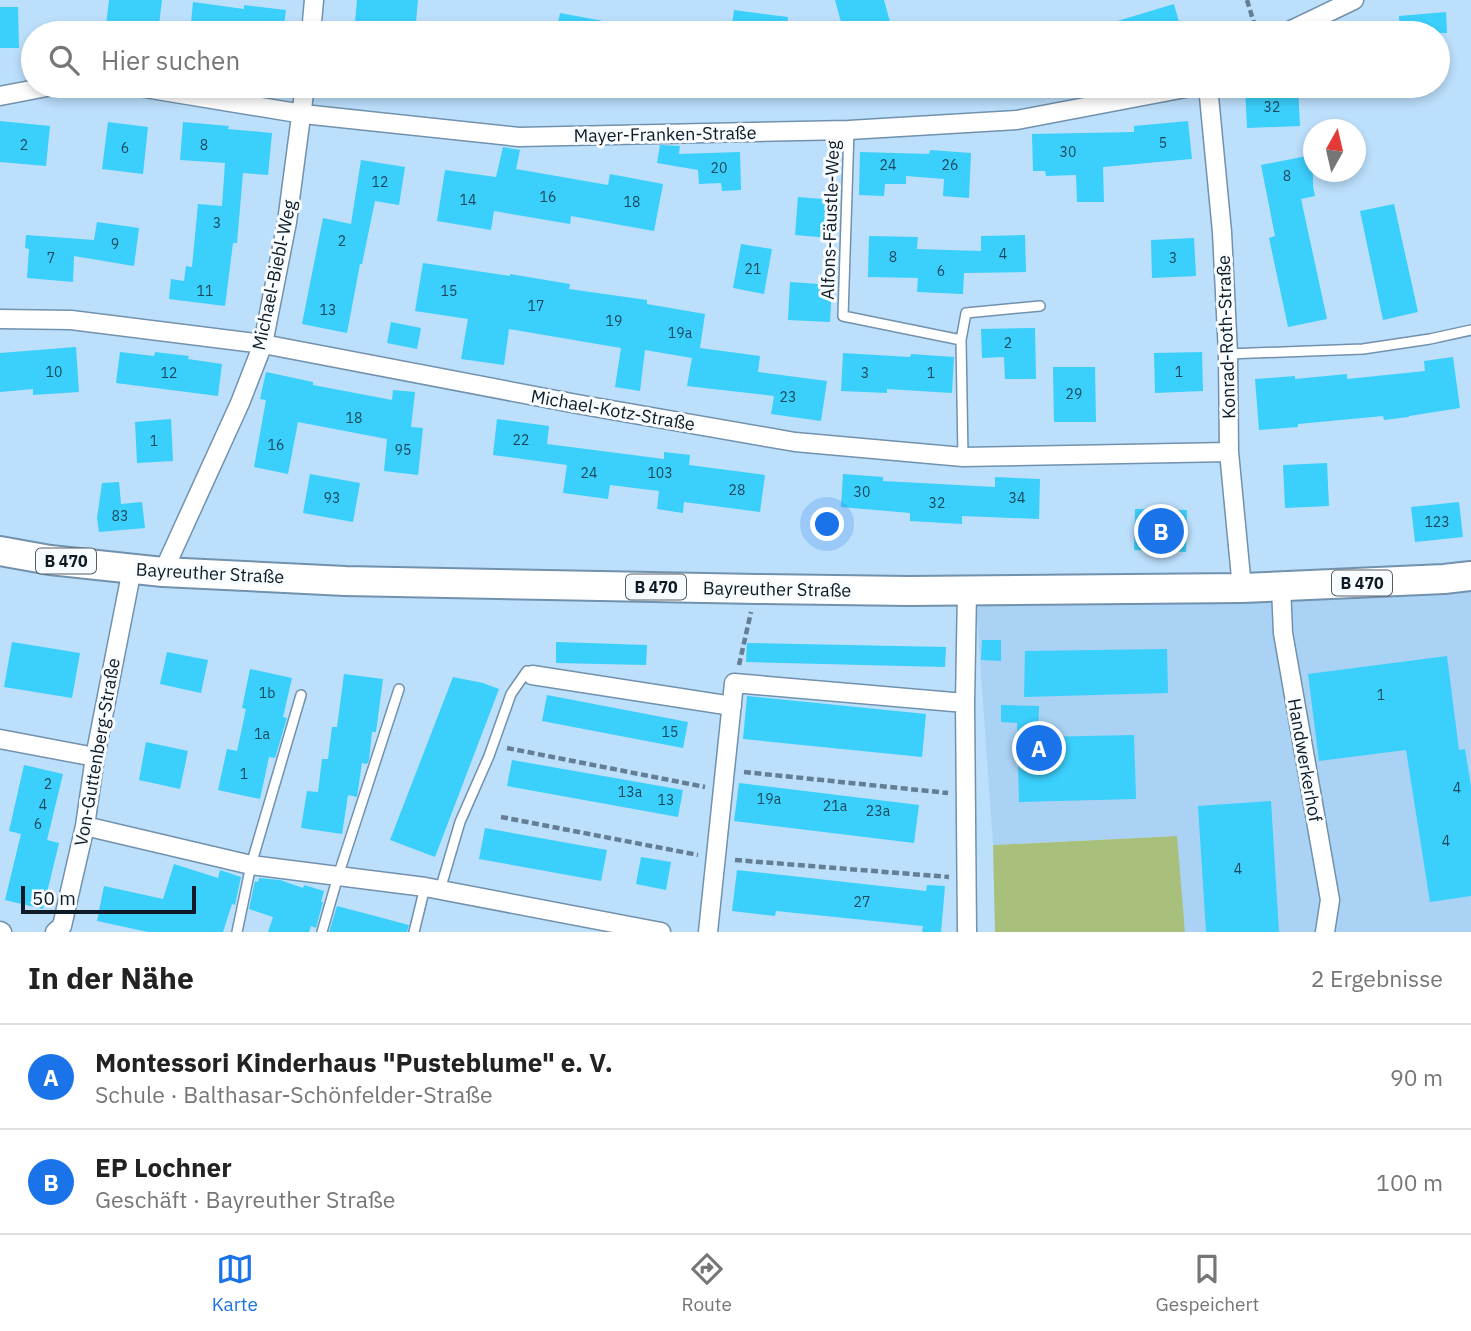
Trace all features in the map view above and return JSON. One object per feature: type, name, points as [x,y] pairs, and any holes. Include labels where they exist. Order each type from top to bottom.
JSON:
[{"type":"main road","name":"Bayreuther Straße","points":[[0,551],[50,560],[163,572],[345,581],[757,589],[1242,588],[1471,576]]},
{"type":"street","points":[[312,21],[314,0]]},
{"type":"street","points":[[1310,21],[1354,0]]},
{"type":"street","points":[[0,96],[21,92]]},
{"type":"street","name":"Mayer-Franken-Straße","points":[[206,98],[303,114],[519,137],[849,130],[1017,120],[1133,98]]},
{"type":"street","name":"Michael-Biebl-Weg","points":[[163,572],[240,404],[263,344],[287,222],[304,98]]},
{"type":"street","name":"Konrad-Roth-Straße","points":[[1209,98],[1222,232],[1228,354],[1229,452],[1242,588]]},
{"type":"street","name":"Michael-Kotz-Straße","points":[[0,319],[71,320],[263,344],[577,404],[795,442],[963,457],[1229,452]]},
{"type":"street","name":"Von-Guttenberg-Straße","points":[[55,932],[62,926],[85,826],[95,757],[132,569]]},
{"type":"street","name":"Handwerkerhof","points":[[1281,587],[1283,634],[1330,900],[1325,932]]},
{"type":"street","points":[[967,590],[967,932]]},
{"type":"street","points":[[529,673],[732,706]]},
{"type":"street","points":[[708,932],[734,683],[965,703]]},
{"type":"street","points":[[0,739],[95,757]]},
{"type":"street","points":[[85,826],[251,865],[433,889],[661,932]]},
{"type":"lane","name":"Alfons-Fäustle-Weg","points":[[849,130],[843,316],[961,340]]},
{"type":"lane","points":[[963,457],[961,340],[966,313],[1040,306]]},
{"type":"lane","points":[[1228,354],[1363,349],[1471,330]]},
{"type":"lane","points":[[414,932],[489,756],[511,694],[529,673]]},
{"type":"lane","points":[[322,932],[399,690]]},
{"type":"lane","points":[[237,932],[251,865],[301,695]]},
{"type":"path","points":[[1247,0],[1253,21]]},
{"type":"path","points":[[734,683],[757,589]]},
{"type":"path","points":[[507,748],[723,791]]},
{"type":"path","points":[[725,771],[966,795]]},
{"type":"shaded area","points":[[1471,577],[1471,932],[1185,932],[1176,836],[993,845],[975,590]]},
{"type":"green space","points":[[1177,836],[1185,932],[995,932],[993,845]]},
{"type":"building","points":[[109,0],[162,0],[159,21],[106,21]]},
{"type":"building","points":[[357,0],[418,0],[416,21],[355,21]]},
{"type":"building","points":[[835,0],[884,0],[890,21],[841,21]]},
{"type":"building","points":[[193,2],[244,9],[244,5],[286,10],[285,21],[191,21]]},
{"type":"building","points":[[1174,4],[1179,21],[1117,21]]},
{"type":"building","points":[[0,7],[18,7],[19,48],[0,48]]},
{"type":"building","points":[[734,10],[788,17],[788,21],[733,21]]},
{"type":"building","points":[[1446,12],[1446,21],[1399,21],[1399,16]]},
{"type":"building","points":[[560,13],[603,21],[558,21]]},
{"type":"building","points":[[1246,98],[1299,98],[1300,126],[1247,128]]},
{"type":"building","points":[[0,121],[50,126],[46,166],[0,162]]},
{"type":"building","points":[[1188,121],[1192,159],[1103,167],[1104,202],[1077,202],[1076,175],[1046,176],[1045,171],[1033,171],[1032,134],[1134,132],[1134,126]]},
{"type":"building","points":[[108,122],[148,127],[143,174],[102,169]]},
{"type":"building","points":[[183,122],[272,133],[268,175],[243,173],[237,243],[233,243],[225,306],[169,299],[171,279],[184,281],[186,266],[192,267],[198,204],[222,206],[225,163],[180,160]]},
{"type":"building","points":[[660,145],[680,146],[679,154],[740,152],[741,190],[722,191],[721,183],[699,184],[698,170],[657,163]]},
{"type":"building","points":[[503,147],[520,150],[516,169],[608,185],[610,174],[663,184],[654,231],[571,216],[570,224],[494,211],[491,230],[437,221],[445,170],[496,177]]},
{"type":"building","points":[[930,150],[971,153],[969,198],[943,196],[944,179],[906,176],[906,184],[885,184],[884,196],[859,195],[860,152],[929,154]]},
{"type":"building","points":[[1303,157],[1303,182],[1313,182],[1315,196],[1301,199],[1327,319],[1288,327],[1269,238],[1275,236],[1261,165]]},
{"type":"building","points":[[361,160],[405,167],[399,205],[375,201],[347,333],[302,324],[323,218],[351,224]]},
{"type":"building","points":[[798,197],[834,200],[831,238],[795,235]]},
{"type":"building","points":[[1394,204],[1418,312],[1383,320],[1360,211]]},
{"type":"building","points":[[97,222],[139,228],[134,266],[74,256],[73,282],[27,278],[29,249],[25,248],[26,235],[94,240]]},
{"type":"building","points":[[1025,235],[1026,272],[964,273],[963,294],[917,292],[918,278],[868,277],[869,236],[918,237],[917,249],[981,251],[981,236]]},
{"type":"building","points":[[1194,238],[1196,276],[1152,278],[1151,240]]},
{"type":"building","points":[[741,244],[772,249],[764,294],[733,288]]},
{"type":"building","points":[[423,263],[570,284],[569,289],[647,300],[647,304],[705,314],[700,348],[760,356],[758,372],[827,381],[821,421],[771,414],[774,396],[687,386],[692,358],[645,350],[640,391],[615,387],[621,348],[509,329],[504,365],[461,359],[468,319],[415,311]]},
{"type":"building","points":[[790,282],[832,285],[830,322],[788,320]]},
{"type":"building","points":[[391,322],[421,328],[417,349],[387,343]]},
{"type":"building","points":[[1035,328],[1036,379],[1005,379],[1004,357],[982,358],[981,329]]},
{"type":"building","points":[[76,347],[79,392],[33,395],[33,389],[0,392],[0,353]]},
{"type":"building","points":[[120,352],[189,356],[188,359],[222,364],[218,396],[116,383]]},
{"type":"building","points":[[1202,352],[1203,391],[1155,393],[1154,353]]},
{"type":"building","points":[[843,353],[954,357],[952,393],[887,389],[887,393],[841,391]]},
{"type":"building","points":[[1453,357],[1460,408],[1384,420],[1383,416],[1259,430],[1255,379],[1295,376],[1295,379],[1347,374],[1347,379],[1425,371],[1424,361]]},
{"type":"building","points":[[1053,367],[1095,367],[1096,422],[1054,422]]},
{"type":"building","points":[[266,372],[313,382],[313,385],[392,400],[393,390],[415,392],[411,427],[423,428],[418,475],[384,471],[387,439],[298,422],[288,474],[254,467],[266,400],[260,399]]},
{"type":"building","points":[[171,419],[173,461],[137,463],[135,422]]},
{"type":"building","points":[[497,419],[549,426],[547,444],[664,459],[664,452],[690,455],[689,465],[765,475],[760,512],[684,502],[683,513],[657,509],[659,491],[610,485],[608,499],[563,493],[567,465],[493,455]]},
{"type":"building","points":[[1327,463],[1329,506],[1285,508],[1283,465]]},
{"type":"building","points":[[310,474],[360,483],[353,522],[303,513]]},
{"type":"building","points":[[843,474],[883,477],[883,481],[995,487],[995,477],[1040,479],[1039,519],[962,516],[962,524],[910,521],[910,513],[841,507]]},
{"type":"building","points":[[119,482],[121,504],[142,502],[145,528],[99,532],[97,518],[102,483]]},
{"type":"building","points":[[1459,502],[1463,537],[1415,542],[1411,507]]},
{"type":"building","points":[[1135,509],[1187,510],[1186,552],[1134,550]]},
{"type":"building","points":[[982,640],[1001,640],[1001,661],[981,660]]},
{"type":"building","points":[[12,642],[80,653],[72,698],[4,687]]},
{"type":"building","points":[[556,642],[647,645],[646,665],[556,663]]},
{"type":"building","points":[[747,643],[946,647],[945,667],[746,662]]},
{"type":"building","points":[[1167,649],[1168,693],[1024,697],[1025,651]]},
{"type":"building","points":[[167,652],[208,660],[201,693],[160,684]]},
{"type":"building","points":[[1447,656],[1459,750],[1465,749],[1471,786],[1471,896],[1430,902],[1406,750],[1319,761],[1308,674]]},
{"type":"building","points":[[250,669],[292,678],[283,717],[287,718],[275,758],[269,757],[260,799],[218,790],[227,749],[237,751],[246,709],[242,708]]},
{"type":"building","points":[[344,674],[383,679],[376,732],[372,732],[369,760],[367,764],[362,763],[357,797],[348,795],[342,834],[301,828],[307,791],[318,792],[322,759],[328,759],[332,727],[337,727]]},
{"type":"building","points":[[453,677],[499,689],[435,857],[390,840]]},
{"type":"building","points":[[547,695],[688,722],[683,748],[542,721]]},
{"type":"building","points":[[747,696],[926,714],[922,757],[743,739]]},
{"type":"building","points":[[1001,705],[1039,706],[1038,737],[1134,735],[1136,799],[1019,802],[1017,723],[1001,722]]},
{"type":"building","points":[[146,742],[188,751],[180,789],[139,780]]},
{"type":"building","points":[[512,760],[683,790],[678,817],[507,786]]},
{"type":"building","points":[[24,765],[63,774],[47,840],[59,843],[43,909],[5,900],[21,834],[9,831]]},
{"type":"building","points":[[739,783],[919,805],[914,843],[734,821]]},
{"type":"building","points":[[1271,801],[1279,932],[1206,932],[1198,806]]},
{"type":"building","points":[[485,828],[607,850],[601,881],[479,859]]},
{"type":"building","points":[[641,857],[671,862],[666,890],[636,884]]},
{"type":"building","points":[[174,864],[218,878],[220,870],[241,877],[235,905],[232,904],[223,932],[148,932],[97,921],[104,886],[163,899]]},
{"type":"building","points":[[737,870],[926,891],[927,885],[945,886],[941,932],[922,932],[923,926],[776,911],[775,916],[732,911]]},
{"type":"building","points":[[259,878],[280,880],[303,888],[304,885],[324,891],[316,928],[311,926],[309,932],[268,932],[273,917],[249,909],[255,881],[258,882]]},
{"type":"building","points":[[337,906],[409,925],[407,932],[329,932]]},
{"type":"place","name":"EP Lochner","points":[[1161,531]]},
{"type":"place","name":"Montessori Kinderhaus \"Pusteblume\" e. V.","points":[[1039,748]]}]
